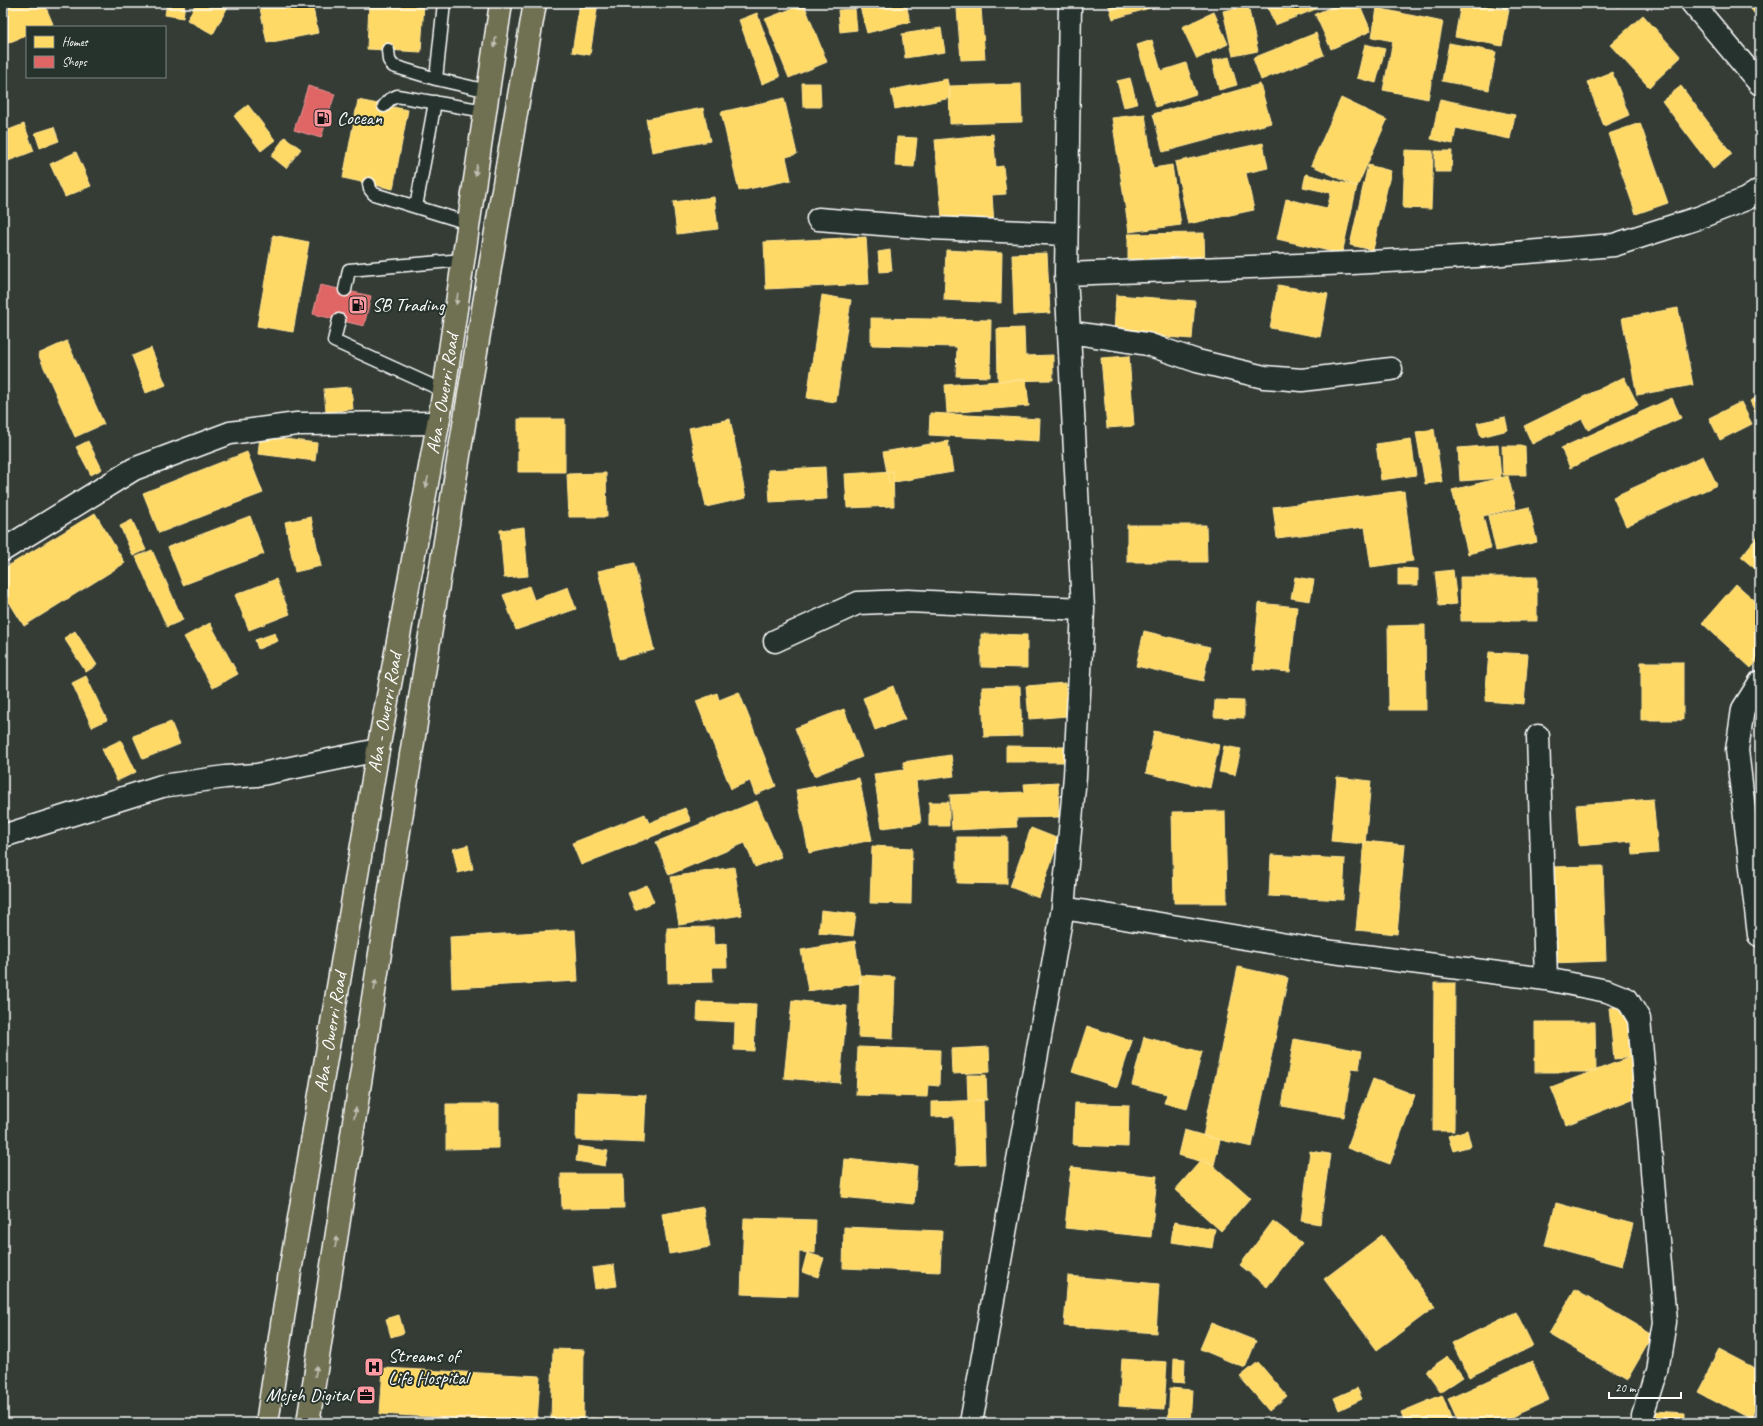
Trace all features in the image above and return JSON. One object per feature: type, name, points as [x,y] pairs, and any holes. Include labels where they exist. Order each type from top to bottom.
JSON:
[{"type":"highway","name":"Aba - Owerri Road","points":[[267,1423],[290,1272],[378,750],[444,390],[501,3]]},
{"type":"highway","name":"Aba - Owerri Road","points":[[308,1423],[368,1030],[484,302],[535,3]]},
{"type":"street","points":[[971,1423],[1062,908],[1075,776],[1083,609],[1066,274],[1070,3]]},
{"type":"street","points":[[1692,3],[1760,84]]},
{"type":"street","points":[[1066,274],[1352,263],[1476,256],[1614,245],[1698,218],[1746,199],[1760,190]]},
{"type":"street","points":[[818,219],[931,228],[1066,234]]},
{"type":"street","points":[[1069,332],[1147,344],[1198,362],[1264,377],[1302,380],[1391,369]]},
{"type":"street","points":[[3,550],[134,469],[230,433],[297,424],[438,423]]},
{"type":"street","points":[[775,641],[858,603],[908,601],[1083,609]]},
{"type":"street","points":[[1759,935],[1737,750],[1743,709],[1760,682]]},
{"type":"street","points":[[1538,736],[1546,979]]},
{"type":"street","points":[[3,836],[162,786],[225,777],[258,775],[378,750]]},
{"type":"street","points":[[1062,908],[1317,950],[1546,979],[1607,991],[1627,998],[1639,1019],[1665,1322],[1657,1370],[1643,1415]]},
{"type":"lane","points":[[436,79],[444,3]]},
{"type":"lane","points":[[388,50],[389,60],[393,66],[436,79],[486,101]]},
{"type":"lane","points":[[384,106],[389,100],[397,96],[434,102],[486,101]]},
{"type":"lane","points":[[416,206],[434,102]]},
{"type":"lane","points":[[369,184],[370,189],[374,194],[468,223]]},
{"type":"lane","points":[[345,290],[349,270],[463,260]]},
{"type":"lane","points":[[339,320],[334,341],[444,390]]},
{"type":"building: Homes","points":[[44,3],[53,24],[48,26],[26,26],[26,35],[3,45],[3,4]]},
{"type":"building: Homes","points":[[167,3],[185,3],[183,18],[165,15]]},
{"type":"building: Homes","points":[[196,3],[230,3],[213,34],[187,20]]},
{"type":"building: Homes","points":[[259,3],[312,3],[318,33],[267,43]]},
{"type":"building: Homes","points":[[369,3],[424,3],[421,52],[367,49]]},
{"type":"building: Homes","points":[[580,3],[598,3],[590,55],[572,52]]},
{"type":"building: Homes","points":[[859,3],[906,3],[910,22],[867,33]]},
{"type":"building: Homes","points":[[1108,3],[1166,3],[1113,19]]},
{"type":"building: Homes","points":[[1266,3],[1314,3],[1316,9],[1275,25]]},
{"type":"building: Homes","points":[[1341,3],[1359,3],[1371,31],[1331,49],[1315,14]]},
{"type":"building: Homes","points":[[1461,3],[1474,3],[1509,10],[1502,46],[1455,37]]},
{"type":"building: Homes","points":[[1497,3],[1511,3],[1506,10]]},
{"type":"building: Homes","points":[[1575,3],[1585,3],[1581,8]]},
{"type":"building: Homes","points":[[1613,3],[1622,3],[1618,7]]},
{"type":"building: Homes","points":[[1746,3],[1760,3],[1760,10],[1755,14]]},
{"type":"building: Homes","points":[[804,4],[827,62],[789,78],[765,19]]},
{"type":"building: Homes","points":[[1248,6],[1258,51],[1233,56],[1223,11]]},
{"type":"building: Homes","points":[[981,8],[985,59],[961,60],[957,9]]},
{"type":"building: Homes","points":[[1377,8],[1443,22],[1428,99],[1383,90],[1393,41],[1372,37]]},
{"type":"building: Homes","points":[[855,9],[857,30],[840,32],[838,10]]},
{"type":"building: Homes","points":[[1214,12],[1228,44],[1197,59],[1182,27]]},
{"type":"building: Homes","points":[[757,13],[780,77],[762,84],[739,20]]},
{"type":"building: Homes","points":[[1643,15],[1681,57],[1649,87],[1610,45]]},
{"type":"building: Homes","points":[[941,28],[945,52],[905,58],[902,34]]},
{"type":"building: Homes","points":[[1316,33],[1324,55],[1261,80],[1253,58]]},
{"type":"building: Homes","points":[[1152,40],[1161,71],[1186,63],[1196,94],[1156,107],[1137,45]]},
{"type":"building: Homes","points":[[1449,43],[1496,52],[1489,90],[1442,81]]},
{"type":"building: Homes","points":[[1365,44],[1385,49],[1376,83],[1357,78]]},
{"type":"building: Homes","points":[[1229,57],[1237,85],[1219,90],[1212,61]]},
{"type":"building: Homes","points":[[1612,72],[1629,115],[1604,126],[1587,82]]},
{"type":"building: Homes","points":[[1130,78],[1137,104],[1124,107],[1117,81]]},
{"type":"building: Homes","points":[[947,79],[951,98],[895,109],[891,90]]},
{"type":"building: Homes","points":[[802,83],[820,83],[821,107],[803,107]]},
{"type":"building: Homes","points":[[1021,84],[1022,122],[950,124],[949,86]]},
{"type":"building: Homes","points":[[1260,84],[1271,123],[1163,152],[1153,114]]},
{"type":"building: Homes","points":[[1681,86],[1732,154],[1713,169],[1662,101]]},
{"type":"building: Homes","points":[[784,98],[797,154],[786,157],[791,180],[739,191],[721,112]]},
{"type":"building: Homes","points":[[1341,98],[1387,120],[1357,187],[1311,165]]},
{"type":"building: Homes","points":[[1440,99],[1515,115],[1510,139],[1456,128],[1453,144],[1431,139]]},
{"type":"building: Homes","points":[[358,100],[408,110],[393,189],[343,178]]},
{"type":"building: Homes","points":[[248,105],[275,140],[261,151],[234,116]]},
{"type":"building: Homes","points":[[703,108],[710,141],[652,152],[646,119]]},
{"type":"building: Homes","points":[[1145,114],[1153,168],[1172,165],[1181,225],[1129,232],[1112,118]]},
{"type":"building: Homes","points":[[1640,123],[1668,203],[1636,214],[1608,134]]},
{"type":"building: Homes","points":[[24,124],[34,151],[3,163],[3,132]]},
{"type":"building: Homes","points":[[54,127],[59,141],[40,148],[35,133]]},
{"type":"building: Homes","points":[[993,134],[996,167],[1003,166],[1006,194],[992,195],[994,224],[943,229],[935,140]]},
{"type":"building: Homes","points":[[285,137],[301,149],[286,168],[271,156]]},
{"type":"building: Homes","points":[[897,137],[917,138],[914,167],[895,166]]},
{"type":"building: Homes","points":[[1263,143],[1268,168],[1246,173],[1254,210],[1188,224],[1175,162]]},
{"type":"building: Homes","points":[[1405,150],[1433,151],[1431,209],[1403,208]]},
{"type":"building: Homes","points":[[1435,151],[1452,151],[1451,172],[1435,172]]},
{"type":"building: Homes","points":[[76,152],[91,186],[65,197],[50,164]]},
{"type":"building: Homes","points":[[1368,165],[1391,171],[1373,250],[1350,245]]},
{"type":"building: Homes","points":[[1306,174],[1357,186],[1342,254],[1277,239],[1286,199],[1327,208],[1331,193],[1303,187]]},
{"type":"building: Homes","points":[[714,197],[718,229],[677,234],[673,202]]},
{"type":"building: Homes","points":[[1204,233],[1205,268],[1128,269],[1128,234]]},
{"type":"building: Homes","points":[[273,235],[309,242],[293,332],[257,326]]},
{"type":"building: Homes","points":[[866,237],[869,284],[766,289],[764,242]]},
{"type":"building: Homes","points":[[890,250],[892,271],[880,272],[878,252]]},
{"type":"building: Homes","points":[[946,250],[1002,253],[1001,303],[944,300]]},
{"type":"building: Homes","points":[[1047,253],[1050,313],[1014,315],[1012,254]]},
{"type":"building: Homes","points":[[1278,285],[1328,294],[1320,337],[1270,328]]},
{"type":"building: Homes","points":[[822,295],[851,300],[836,402],[807,398]]},
{"type":"building: Homes","points":[[1116,295],[1195,301],[1192,339],[1114,333]]},
{"type":"building: Homes","points":[[1678,308],[1693,385],[1637,395],[1622,318]]},
{"type":"building: Homes","points":[[871,318],[991,320],[990,377],[956,376],[957,347],[871,345]]},
{"type":"building: Homes","points":[[1024,328],[1025,356],[1053,355],[1053,380],[998,381],[997,329]]},
{"type":"building: Homes","points":[[67,341],[104,424],[75,437],[38,354]]},
{"type":"building: Homes","points":[[151,348],[166,385],[146,393],[132,356]]},
{"type":"building: Homes","points":[[1129,356],[1134,426],[1107,428],[1101,358]]},
{"type":"building: Homes","points":[[1624,377],[1638,405],[1588,430],[1582,419],[1532,444],[1524,426]]},
{"type":"building: Homes","points":[[1026,379],[1029,406],[947,413],[945,385]]},
{"type":"building: Homes","points":[[351,387],[353,409],[326,412],[324,389]]},
{"type":"building: Homes","points":[[1760,396],[1760,422],[1750,401]]},
{"type":"building: Homes","points":[[1672,398],[1681,418],[1570,468],[1561,448]]},
{"type":"building: Homes","points":[[1741,402],[1752,424],[1720,440],[1709,418]]},
{"type":"building: Homes","points":[[930,413],[1040,419],[1039,441],[929,435]]},
{"type":"building: Homes","points":[[1505,417],[1508,430],[1481,437],[1477,423]]},
{"type":"building: Homes","points":[[518,419],[565,419],[565,472],[518,472]]},
{"type":"building: Homes","points":[[730,419],[746,498],[706,507],[689,428]]},
{"type":"building: Homes","points":[[1434,429],[1442,482],[1425,484],[1416,432]]},
{"type":"building: Homes","points":[[260,436],[317,443],[315,461],[258,454]]},
{"type":"building: Homes","points":[[1411,439],[1416,475],[1381,480],[1376,444]]},
{"type":"building: Homes","points":[[88,441],[102,469],[91,475],[76,447]]},
{"type":"building: Homes","points":[[948,441],[953,472],[889,483],[883,452]]},
{"type":"building: Homes","points":[[1498,445],[1501,478],[1460,481],[1458,448]]},
{"type":"building: Homes","points":[[1502,446],[1525,446],[1526,475],[1503,475]]},
{"type":"building: Homes","points":[[247,452],[263,493],[159,533],[143,493]]},
{"type":"building: Homes","points":[[1703,456],[1717,485],[1626,526],[1613,497]]},
{"type":"building: Homes","points":[[825,467],[827,499],[770,502],[768,470]]},
{"type":"building: Homes","points":[[893,471],[894,506],[847,508],[845,474]]},
{"type":"building: Homes","points":[[606,473],[607,517],[569,517],[567,474]]},
{"type":"building: Homes","points":[[1508,476],[1516,508],[1483,516],[1491,548],[1468,554],[1452,490]]},
{"type":"building: Homes","points":[[1404,491],[1413,561],[1371,567],[1365,527],[1277,538],[1273,507]]},
{"type":"building: Homes","points":[[1529,507],[1537,542],[1496,551],[1488,516]]},
{"type":"building: Homes","points":[[95,513],[125,563],[24,626],[3,592],[3,569]]},
{"type":"building: Homes","points":[[250,516],[264,554],[183,585],[168,547]]},
{"type":"building: Homes","points":[[311,517],[321,566],[295,572],[285,522]]},
{"type":"building: Homes","points":[[132,520],[146,550],[133,556],[120,526]]},
{"type":"building: Homes","points":[[1127,525],[1206,525],[1207,562],[1127,562]]},
{"type":"building: Homes","points":[[524,527],[528,576],[504,578],[500,530]]},
{"type":"building: Homes","points":[[1760,533],[1760,573],[1741,557]]},
{"type":"building: Homes","points":[[152,550],[183,620],[167,627],[136,557]]},
{"type":"building: Homes","points":[[634,563],[654,650],[619,659],[598,571]]},
{"type":"building: Homes","points":[[1398,568],[1418,569],[1418,585],[1398,585]]},
{"type":"building: Homes","points":[[1453,570],[1457,604],[1439,606],[1435,572]]},
{"type":"building: Homes","points":[[1295,577],[1314,580],[1310,601],[1291,598]]},
{"type":"building: Homes","points":[[1460,577],[1537,577],[1537,621],[1461,621]]},
{"type":"building: Homes","points":[[276,579],[290,614],[249,630],[235,595]]},
{"type":"building: Homes","points":[[1736,584],[1760,605],[1760,658],[1751,668],[1702,623]]},
{"type":"building: Homes","points":[[529,586],[534,600],[568,587],[576,609],[516,630],[503,595]]},
{"type":"building: Homes","points":[[1259,603],[1297,607],[1290,672],[1253,669]]},
{"type":"building: Homes","points":[[210,623],[238,674],[213,688],[184,637]]},
{"type":"building: Homes","points":[[1425,625],[1426,710],[1389,710],[1388,626]]},
{"type":"building: Homes","points":[[75,631],[97,665],[86,672],[64,638]]},
{"type":"building: Homes","points":[[1144,631],[1210,647],[1203,681],[1136,666]]},
{"type":"building: Homes","points":[[275,633],[278,641],[258,649],[255,640]]},
{"type":"building: Homes","points":[[981,634],[1027,635],[1027,668],[981,667]]},
{"type":"building: Homes","points":[[1489,652],[1528,654],[1524,704],[1485,701]]},
{"type":"building: Homes","points":[[1641,662],[1683,662],[1683,720],[1641,720]]},
{"type":"building: Homes","points":[[86,676],[107,720],[92,727],[72,683]]},
{"type":"building: Homes","points":[[1065,683],[1068,716],[1029,719],[1026,686]]},
{"type":"building: Homes","points":[[893,686],[905,719],[875,730],[863,698]]},
{"type":"building: Homes","points":[[1020,686],[1022,736],[984,737],[982,687]]},
{"type":"building: Homes","points":[[739,692],[776,786],[755,795],[750,781],[731,789],[696,701],[717,693],[719,700]]},
{"type":"building: Homes","points":[[1215,700],[1244,701],[1244,718],[1214,717]]},
{"type":"building: Homes","points":[[844,709],[862,757],[814,776],[795,728]]},
{"type":"building: Homes","points":[[171,722],[180,744],[143,759],[133,736]]},
{"type":"building: Homes","points":[[1154,731],[1219,745],[1210,788],[1146,773]]},
{"type":"building: Homes","points":[[121,740],[136,772],[117,781],[102,749]]},
{"type":"building: Homes","points":[[1006,746],[1065,747],[1065,762],[1006,762]]},
{"type":"building: Homes","points":[[1224,746],[1241,749],[1235,775],[1219,772]]},
{"type":"building: Homes","points":[[951,755],[954,776],[916,781],[921,823],[882,828],[874,774],[904,770],[903,762]]},
{"type":"building: Homes","points":[[1337,777],[1371,781],[1365,844],[1331,841]]},
{"type":"building: Homes","points":[[859,778],[872,840],[809,853],[796,790]]},
{"type":"building: Homes","points":[[1058,782],[1059,817],[1016,818],[1017,827],[952,830],[950,795],[1025,792],[1024,784]]},
{"type":"building: Homes","points":[[1653,799],[1658,853],[1633,855],[1632,841],[1579,846],[1576,805]]},
{"type":"building: Homes","points":[[757,801],[781,857],[755,867],[745,843],[669,875],[656,842]]},
{"type":"building: Homes","points":[[929,802],[949,802],[949,826],[929,826]]},
{"type":"building: Homes","points":[[685,808],[691,821],[581,865],[572,843],[645,814],[649,823]]},
{"type":"building: Homes","points":[[1225,811],[1227,903],[1174,903],[1172,812]]},
{"type":"building: Homes","points":[[1031,828],[1059,839],[1039,898],[1010,887]]},
{"type":"building: Homes","points":[[957,837],[1007,837],[1007,884],[957,883]]},
{"type":"building: Homes","points":[[1364,841],[1405,845],[1397,934],[1356,930]]},
{"type":"building: Homes","points":[[468,845],[473,869],[458,873],[453,849]]},
{"type":"building: Homes","points":[[872,846],[912,848],[911,904],[870,903]]},
{"type":"building: Homes","points":[[1271,855],[1345,859],[1343,900],[1269,896]]},
{"type":"building: Homes","points":[[1603,866],[1606,961],[1551,963],[1548,867]]},
{"type":"building: Homes","points":[[734,867],[742,915],[679,925],[671,877]]},
{"type":"building: Homes","points":[[647,885],[654,902],[635,910],[628,893]]},
{"type":"building: Homes","points":[[821,910],[856,914],[853,936],[819,933]]},
{"type":"building: Homes","points":[[713,927],[714,945],[726,944],[727,967],[712,967],[713,982],[668,983],[667,928]]},
{"type":"building: Homes","points":[[575,930],[578,981],[452,988],[450,937]]},
{"type":"building: Homes","points":[[855,941],[861,983],[808,991],[801,950]]},
{"type":"building: Homes","points":[[1238,967],[1288,978],[1252,1147],[1203,1136]]},
{"type":"building: Homes","points":[[860,975],[895,977],[893,1039],[858,1037]]},
{"type":"building: Homes","points":[[1434,983],[1455,983],[1454,1131],[1433,1131]]},
{"type":"building: Homes","points":[[792,1000],[847,1006],[840,1083],[784,1078]]},
{"type":"building: Homes","points":[[698,1002],[756,1004],[754,1051],[734,1050],[735,1022],[697,1020]]},
{"type":"building: Homes","points":[[1631,1006],[1636,1057],[1614,1059],[1609,1008]]},
{"type":"building: Homes","points":[[1535,1022],[1595,1022],[1596,1072],[1535,1072]]},
{"type":"building: Homes","points":[[1087,1026],[1132,1041],[1117,1087],[1072,1072]]},
{"type":"building: Homes","points":[[1144,1037],[1202,1052],[1187,1109],[1164,1103],[1167,1094],[1132,1085]]},
{"type":"building: Homes","points":[[1294,1039],[1362,1051],[1359,1069],[1352,1068],[1344,1117],[1282,1106]]},
{"type":"building: Homes","points":[[858,1047],[940,1050],[939,1086],[928,1085],[927,1097],[856,1095]]},
{"type":"building: Homes","points":[[989,1047],[990,1072],[952,1074],[951,1049]]},
{"type":"building: Homes","points":[[1631,1057],[1645,1094],[1566,1125],[1551,1087]]},
{"type":"building: Homes","points":[[967,1075],[986,1075],[987,1100],[968,1101]]},
{"type":"building: Homes","points":[[1373,1079],[1415,1095],[1390,1164],[1347,1148]]},
{"type":"building: Homes","points":[[577,1092],[646,1095],[644,1143],[576,1140]]},
{"type":"building: Homes","points":[[983,1100],[985,1164],[956,1165],[954,1116],[932,1117],[932,1102]]},
{"type":"building: Homes","points":[[1075,1103],[1129,1105],[1128,1147],[1073,1145]]},
{"type":"building: Homes","points":[[446,1104],[499,1104],[499,1148],[446,1149]]},
{"type":"building: Homes","points":[[1184,1130],[1220,1140],[1214,1165],[1178,1155]]},
{"type":"building: Homes","points":[[1467,1130],[1471,1146],[1453,1151],[1448,1136]]},
{"type":"building: Homes","points":[[578,1146],[608,1151],[605,1166],[576,1161]]},
{"type":"building: Homes","points":[[1310,1151],[1330,1154],[1320,1224],[1301,1221]]},
{"type":"building: Homes","points":[[1204,1157],[1250,1198],[1221,1231],[1175,1190]]},
{"type":"building: Homes","points":[[845,1159],[917,1166],[914,1204],[841,1197]]},
{"type":"building: Homes","points":[[1071,1167],[1157,1176],[1151,1237],[1065,1228]]},
{"type":"building: Homes","points":[[561,1174],[623,1174],[624,1208],[562,1209]]},
{"type":"building: Homes","points":[[1556,1203],[1633,1224],[1622,1266],[1545,1245]]},
{"type":"building: Homes","points":[[703,1207],[710,1247],[669,1254],[662,1214]]},
{"type":"building: Homes","points":[[744,1218],[816,1220],[815,1253],[799,1252],[798,1296],[741,1294]]},
{"type":"building: Homes","points":[[1273,1221],[1302,1243],[1267,1287],[1240,1265]]},
{"type":"building: Homes","points":[[1174,1222],[1215,1229],[1212,1248],[1171,1242]]},
{"type":"building: Homes","points":[[844,1227],[942,1231],[940,1272],[843,1268]]},
{"type":"building: Homes","points":[[1382,1235],[1435,1307],[1377,1350],[1324,1279]]},
{"type":"building: Homes","points":[[807,1253],[824,1258],[818,1277],[802,1272]]},
{"type":"building: Homes","points":[[614,1265],[617,1286],[595,1289],[592,1268]]},
{"type":"building: Homes","points":[[1068,1276],[1159,1284],[1156,1333],[1064,1326]]},
{"type":"building: Homes","points":[[1575,1289],[1653,1335],[1627,1380],[1549,1334]]},
{"type":"building: Homes","points":[[1516,1312],[1533,1346],[1469,1377],[1452,1343]]},
{"type":"building: Homes","points":[[399,1315],[404,1333],[391,1337],[386,1319]]},
{"type":"building: Homes","points":[[1211,1323],[1256,1341],[1245,1368],[1200,1349]]},
{"type":"building: Homes","points":[[553,1349],[584,1350],[583,1421],[551,1420]]},
{"type":"building: Homes","points":[[1720,1349],[1760,1370],[1760,1402],[1750,1420],[1697,1392]]},
{"type":"building: Homes","points":[[1448,1356],[1463,1377],[1441,1392],[1426,1371]]},
{"type":"building: Homes","points":[[1174,1358],[1185,1359],[1184,1383],[1173,1382]]},
{"type":"building: Homes","points":[[1122,1359],[1167,1362],[1164,1409],[1119,1406]]},
{"type":"building: Homes","points":[[1532,1361],[1549,1400],[1498,1423],[1459,1423],[1448,1399]]},
{"type":"building: Homes","points":[[1258,1362],[1287,1396],[1269,1411],[1240,1377]]},
{"type":"building: Homes","points":[[383,1368],[540,1376],[537,1423],[380,1414]]},
{"type":"building: Homes","points":[[1170,1388],[1192,1390],[1190,1423],[1168,1423]]},
{"type":"building: Homes","points":[[1357,1388],[1362,1399],[1339,1410],[1334,1398]]},
{"type":"building: Homes","points":[[1442,1395],[1453,1423],[1405,1423],[1401,1412]]},
{"type":"building: Homes","points":[[1656,1411],[1684,1413],[1684,1423],[1655,1423]]},
{"type":"building: Homes","points":[[590,1418],[628,1420],[628,1423],[590,1423]]},
{"type":"building: Homes","points":[[139,1419],[140,1423],[124,1423]]},
{"type":"building: Shops","points":[[308,86],[335,94],[321,138],[294,130]]},
{"type":"building: Shops","points":[[320,285],[371,296],[364,326],[313,314]]},
{"type":"place","name":"Cocean","points":[[323,118]]},
{"type":"place","name":"SB Trading","points":[[358,305]]},
{"type":"place","name":"Streams of Life Hospital","points":[[374,1367]]},
{"type":"place","name":"Mcjeh Digital","points":[[366,1395]]}]
